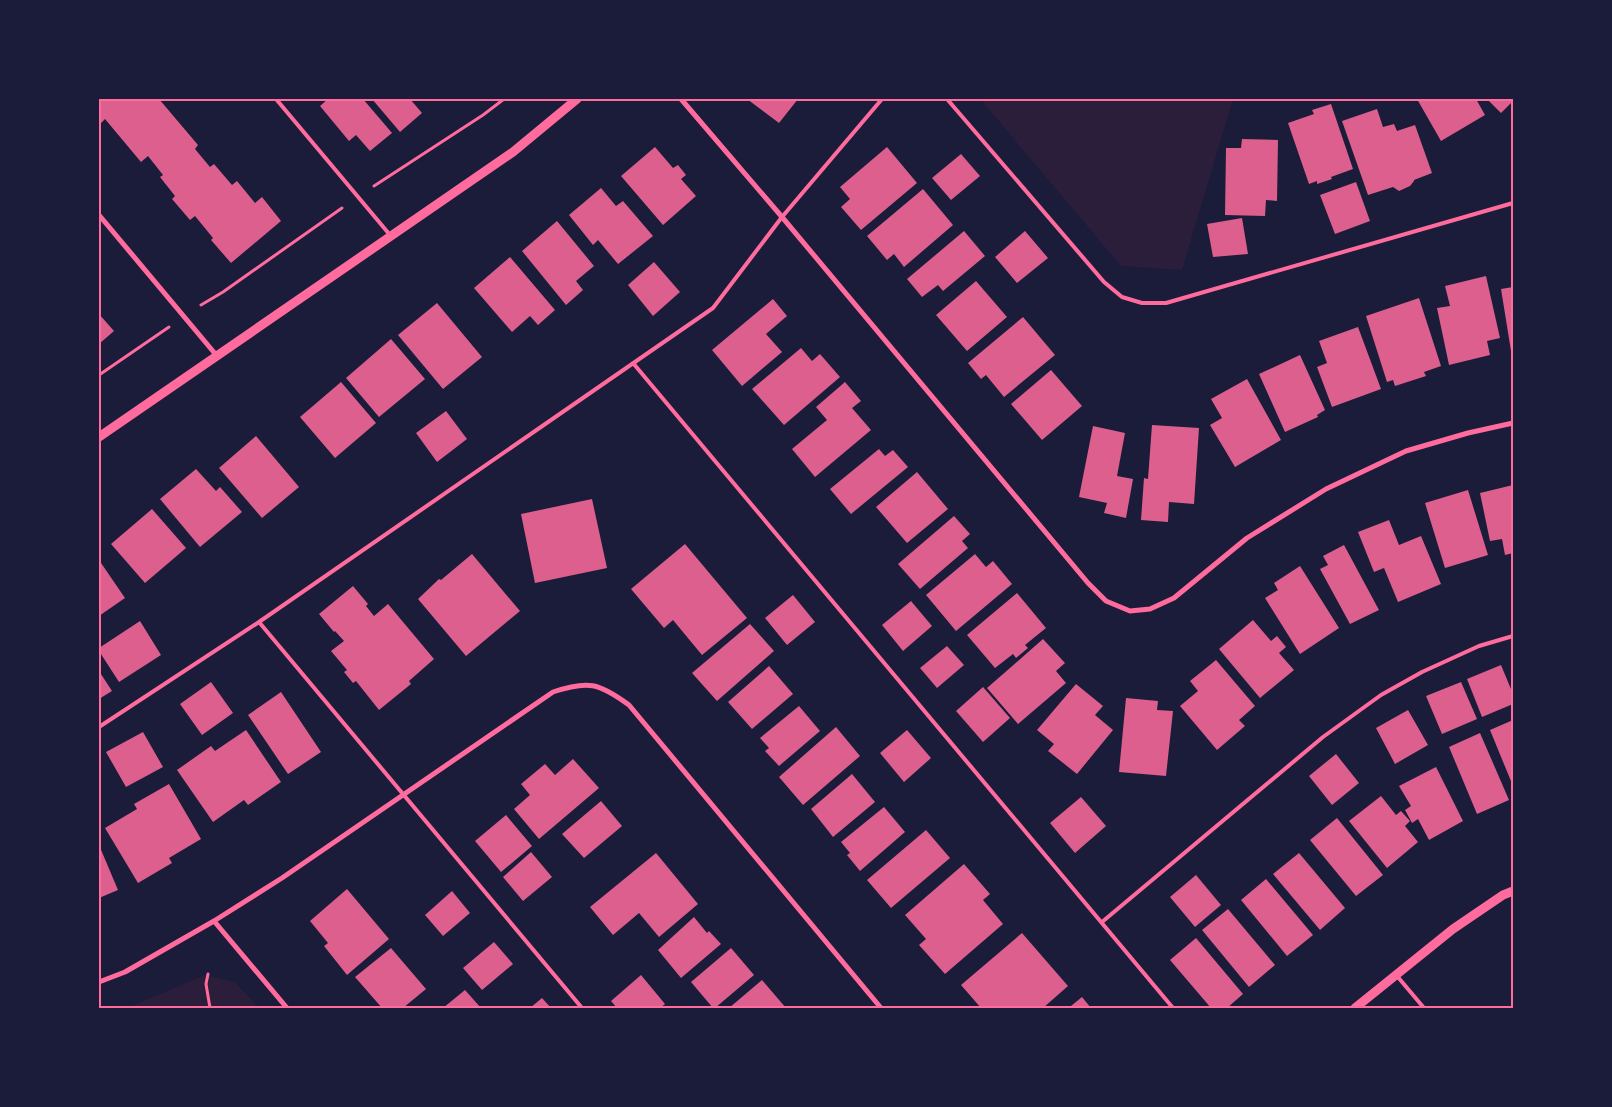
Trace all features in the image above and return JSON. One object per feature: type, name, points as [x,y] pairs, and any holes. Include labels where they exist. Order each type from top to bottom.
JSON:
[{"type":"street","points":[[99,437],[513,152],[577,99]]},
{"type":"street","points":[[680,99],[1088,583],[1106,600],[1130,611],[1150,609],[1174,598],[1247,538],[1326,489],[1406,451],[1468,433],[1513,423]]},
{"type":"street","points":[[99,215],[216,356]]},
{"type":"street","points":[[99,982],[125,972],[214,921],[282,878],[554,692],[573,685],[590,684],[613,694],[629,705],[881,1008]]},
{"type":"street","points":[[1355,1008],[1453,928],[1513,890]]},
{"type":"street","points":[[214,921],[287,1008]]},
{"type":"lane","points":[[276,99],[392,237]]},
{"type":"lane","points":[[99,727],[259,622],[713,308],[782,218],[882,99]]},
{"type":"lane","points":[[947,99],[1104,282],[1122,297],[1142,303],[1166,303],[1513,203]]},
{"type":"lane","points":[[633,363],[1173,1008]]},
{"type":"lane","points":[[259,622],[582,1008]]},
{"type":"lane","points":[[1102,922],[1323,737],[1381,695],[1422,672],[1478,646],[1513,636]]},
{"type":"lane","points":[[1395,974],[1424,1008]]},
{"type":"path","points":[[99,375],[184,316],[224,292],[358,197],[483,115],[504,99]]},
{"type":"path","points":[[208,974],[206,984],[210,1008]]},
{"type":"shaded area","points":[[980,99],[1233,99],[1182,270],[1121,266]]},
{"type":"shaded area","points":[[205,975],[235,982],[259,1008],[127,1008]]},
{"type":"building","points":[[99,99],[159,99],[198,145],[195,149],[210,167],[214,164],[232,185],[237,181],[255,203],[262,197],[281,221],[231,263],[211,240],[213,238],[195,216],[190,220],[172,199],[175,196],[160,177],[163,175],[148,156],[141,162],[105,119],[99,123]]},
{"type":"building","points":[[328,99],[363,99],[392,133],[370,151],[356,135],[349,141],[320,106]]},
{"type":"building","points":[[372,99],[410,99],[422,113],[400,132]]},
{"type":"building","points":[[747,99],[798,99],[779,123]]},
{"type":"building","points":[[1417,99],[1476,99],[1485,115],[1441,141]]},
{"type":"building","points":[[1487,99],[1513,99],[1513,101],[1501,113]]},
{"type":"building","points":[[1331,104],[1353,169],[1331,177],[1332,179],[1317,184],[1317,181],[1309,184],[1288,123],[1314,114],[1312,110]]},
{"type":"building","points":[[1377,109],[1383,127],[1394,124],[1397,131],[1415,125],[1432,173],[1414,180],[1410,186],[1399,191],[1393,187],[1368,195],[1342,121]]},
{"type":"building","points":[[1242,139],[1278,140],[1277,201],[1266,200],[1265,216],[1225,215],[1226,148],[1241,148]]},
{"type":"building","points":[[655,147],[673,168],[678,165],[686,175],[681,179],[696,196],[663,225],[621,176]]},
{"type":"building","points":[[887,147],[917,183],[861,230],[841,207],[850,199],[840,187]]},
{"type":"building","points":[[961,154],[980,176],[951,200],[932,178]]},
{"type":"building","points":[[1356,182],[1370,221],[1335,234],[1320,195]]},
{"type":"building","points":[[601,188],[616,206],[623,201],[653,236],[618,264],[598,240],[593,245],[569,215]]},
{"type":"building","points":[[923,189],[953,225],[904,267],[894,254],[887,260],[867,236]]},
{"type":"building","points":[[1242,218],[1248,254],[1213,257],[1207,224]]},
{"type":"building","points":[[557,221],[594,266],[576,281],[583,290],[566,305],[522,251]]},
{"type":"building","points":[[964,231],[985,256],[943,291],[938,285],[922,297],[907,279]]},
{"type":"building","points":[[1025,231],[1048,258],[1017,283],[995,257]]},
{"type":"building","points":[[510,257],[555,310],[538,325],[530,316],[512,332],[474,288]]},
{"type":"building","points":[[654,262],[680,292],[653,316],[628,285]]},
{"type":"building","points":[[1486,276],[1500,338],[1487,341],[1490,355],[1449,365],[1437,308],[1450,306],[1445,286]]},
{"type":"building","points":[[976,281],[1007,317],[967,351],[936,315]]},
{"type":"building","points":[[1513,287],[1513,351],[1511,351],[1501,289]]},
{"type":"building","points":[[1419,298],[1441,366],[1424,372],[1426,376],[1395,386],[1393,380],[1387,382],[1366,316]]},
{"type":"building","points":[[773,299],[787,316],[766,334],[782,352],[742,386],[712,350]]},
{"type":"building","points":[[437,303],[482,357],[443,389],[398,335]]},
{"type":"building","points":[[99,314],[114,331],[99,344]]},
{"type":"building","points":[[1023,317],[1055,355],[1004,397],[986,375],[981,379],[968,363]]},
{"type":"building","points":[[1358,327],[1381,389],[1332,407],[1317,367],[1327,363],[1319,341]]},
{"type":"building","points":[[391,339],[425,379],[379,417],[346,378]]},
{"type":"building","points":[[801,348],[812,361],[820,354],[840,377],[784,425],[752,389]]},
{"type":"building","points":[[1300,355],[1325,410],[1317,415],[1318,417],[1285,432],[1259,374]]},
{"type":"building","points":[[1051,370],[1082,406],[1042,440],[1011,404]]},
{"type":"building","points":[[1247,379],[1281,440],[1235,467],[1210,425],[1222,418],[1211,399]]},
{"type":"building","points":[[341,382],[376,423],[335,458],[300,417]]},
{"type":"building","points":[[845,382],[861,401],[852,408],[871,430],[815,477],[792,449],[827,420],[816,407]]},
{"type":"building","points":[[446,411],[467,439],[437,462],[416,433]]},
{"type":"building","points":[[1152,425],[1199,428],[1194,504],[1169,502],[1168,522],[1141,520],[1144,478],[1148,479]]},
{"type":"building","points":[[1093,426],[1125,433],[1117,476],[1133,479],[1126,518],[1104,513],[1107,503],[1079,497]]},
{"type":"building","points":[[256,436],[299,487],[262,518],[219,468]]},
{"type":"building","points":[[879,449],[885,456],[893,450],[908,467],[851,514],[830,489]]},
{"type":"building","points":[[196,469],[216,491],[220,487],[242,512],[200,547],[160,499]]},
{"type":"building","points":[[917,472],[948,509],[907,543],[876,507]]},
{"type":"building","points":[[1513,485],[1513,553],[1505,555],[1502,539],[1490,541],[1480,493]]},
{"type":"building","points":[[1468,490],[1488,555],[1445,568],[1425,503]]},
{"type":"building","points":[[592,499],[607,568],[535,583],[521,514]]},
{"type":"building","points":[[152,509],[186,548],[145,583],[111,544]]},
{"type":"building","points":[[954,516],[970,534],[962,541],[968,548],[920,589],[898,564]]},
{"type":"building","points":[[1389,520],[1399,545],[1421,536],[1441,584],[1398,602],[1384,568],[1374,572],[1358,532]]},
{"type":"building","points":[[685,544],[747,618],[702,655],[673,620],[664,628],[631,589]]},
{"type":"building","points":[[1344,545],[1379,610],[1350,624],[1320,569],[1328,565],[1323,556]]},
{"type":"building","points":[[472,554],[520,611],[466,656],[418,599],[439,579],[441,580]]},
{"type":"building","points":[[975,554],[986,567],[993,561],[1012,584],[956,631],[926,595]]},
{"type":"building","points":[[99,560],[125,598],[99,616]]},
{"type":"building","points":[[1300,566],[1339,628],[1300,654],[1265,598],[1278,590],[1274,583]]},
{"type":"building","points":[[353,586],[368,604],[366,606],[374,616],[388,604],[434,659],[409,681],[411,684],[379,710],[356,681],[353,683],[344,672],[347,670],[331,651],[344,641],[319,614]]},
{"type":"building","points":[[1017,593],[1046,628],[1025,645],[1028,648],[1016,658],[1013,654],[995,668],[967,635]]},
{"type":"building","points":[[793,595],[815,622],[787,645],[765,618]]},
{"type":"building","points":[[911,601],[932,626],[903,651],[882,625]]},
{"type":"building","points":[[1253,620],[1271,641],[1277,636],[1286,647],[1279,653],[1294,670],[1260,698],[1219,649]]},
{"type":"building","points":[[140,621],[161,655],[119,682],[99,651],[99,648]]},
{"type":"building","points":[[750,624],[774,651],[717,701],[692,673]]},
{"type":"building","points":[[1043,639],[1065,663],[1056,671],[1066,683],[1018,724],[987,688]]},
{"type":"building","points":[[947,646],[964,665],[937,688],[920,668]]},
{"type":"building","points":[[1216,660],[1255,706],[1239,720],[1245,726],[1217,750],[1180,706],[1198,691],[1190,681]]},
{"type":"building","points":[[1501,665],[1513,694],[1513,704],[1482,717],[1467,679]]},
{"type":"building","points":[[769,666],[793,694],[752,729],[728,702]]},
{"type":"building","points":[[99,671],[112,691],[99,699]]},
{"type":"building","points":[[211,682],[233,713],[202,735],[180,704]]},
{"type":"building","points":[[1461,682],[1477,719],[1442,734],[1426,696]]},
{"type":"building","points":[[1076,684],[1103,706],[1095,715],[1113,730],[1077,774],[1048,751],[1054,744],[1037,730]]},
{"type":"building","points":[[983,687],[1010,718],[983,742],[956,711]]},
{"type":"building","points":[[281,692],[321,752],[288,774],[248,715]]},
{"type":"building","points":[[1126,698],[1158,701],[1157,710],[1173,711],[1166,776],[1119,772]]},
{"type":"building","points":[[799,706],[820,731],[779,766],[765,751],[769,748],[760,738]]},
{"type":"building","points":[[1408,710],[1428,745],[1395,764],[1376,728]]},
{"type":"building","points":[[1513,720],[1513,786],[1490,730]]},
{"type":"building","points":[[836,727],[860,756],[803,805],[779,777]]},
{"type":"building","points":[[246,730],[281,782],[248,805],[244,800],[213,822],[177,770],[211,746],[215,751]]},
{"type":"building","points":[[907,730],[931,758],[904,782],[880,753]]},
{"type":"building","points":[[143,732],[163,767],[126,787],[106,752]]},
{"type":"building","points":[[1480,733],[1509,800],[1477,814],[1449,747]]},
{"type":"building","points":[[1336,754],[1359,783],[1332,805],[1309,776]]},
{"type":"building","points":[[573,759],[599,788],[539,839],[514,809],[530,795],[521,784],[545,764],[555,775]]},
{"type":"building","points":[[1436,767],[1463,821],[1429,840],[1418,819],[1412,823],[1405,810],[1411,806],[1399,786]]},
{"type":"building","points":[[852,774],[875,802],[833,837],[811,809]]},
{"type":"building","points":[[169,784],[201,839],[169,858],[172,863],[138,883],[105,828],[137,809],[134,804]]},
{"type":"building","points":[[1381,796],[1396,815],[1401,811],[1410,821],[1405,826],[1418,842],[1387,868],[1349,821]]},
{"type":"building","points":[[1081,797],[1106,826],[1075,853],[1050,823]]},
{"type":"building","points":[[601,801],[622,826],[584,858],[562,834]]},
{"type":"building","points":[[884,807],[905,832],[860,871],[847,855],[850,853],[841,842]]},
{"type":"building","points":[[506,815],[532,846],[501,872],[475,841]]},
{"type":"building","points":[[1337,818],[1383,875],[1356,896],[1310,840]]},
{"type":"building","points":[[926,830],[950,858],[891,908],[867,880]]},
{"type":"building","points":[[99,845],[118,890],[99,898]]},
{"type":"building","points":[[531,852],[552,877],[523,901],[503,877]]},
{"type":"building","points":[[656,853],[698,904],[659,937],[639,913],[613,935],[590,907]]},
{"type":"building","points":[[1299,853],[1345,908],[1320,930],[1273,874]]},
{"type":"building","points":[[964,864],[990,894],[983,900],[1003,924],[945,974],[919,945],[926,939],[905,915]]},
{"type":"building","points":[[1196,875],[1221,905],[1195,927],[1170,897]]},
{"type":"building","points":[[1266,879],[1313,935],[1287,956],[1241,900]]},
{"type":"building","points":[[347,889],[389,939],[347,975],[324,946],[328,943],[310,921]]},
{"type":"building","points":[[452,891],[470,913],[443,936],[425,915]]},
{"type":"building","points":[[1228,909],[1275,965],[1249,987],[1202,930]]},
{"type":"building","points":[[694,917],[707,933],[709,931],[721,944],[681,978],[658,950]]},
{"type":"building","points":[[1022,933],[1068,986],[1043,1008],[981,1008],[961,985]]},
{"type":"building","points":[[1196,938],[1243,994],[1227,1008],[1211,1008],[1170,960]]},
{"type":"building","points":[[494,942],[513,964],[482,990],[463,968]]},
{"type":"building","points":[[391,948],[426,989],[403,1008],[382,1008],[355,977]]},
{"type":"building","points":[[731,948],[754,975],[713,1008],[691,982]]},
{"type":"building","points":[[641,975],[665,1004],[660,1008],[617,1008],[611,1001]]},
{"type":"building","points":[[762,980],[786,1008],[729,1008]]},
{"type":"building","points":[[465,990],[481,1008],[443,1008]]},
{"type":"building","points":[[1082,997],[1091,1008],[1069,1008],[1071,1006]]},
{"type":"building","points":[[542,998],[551,1008],[530,1008]]}]
